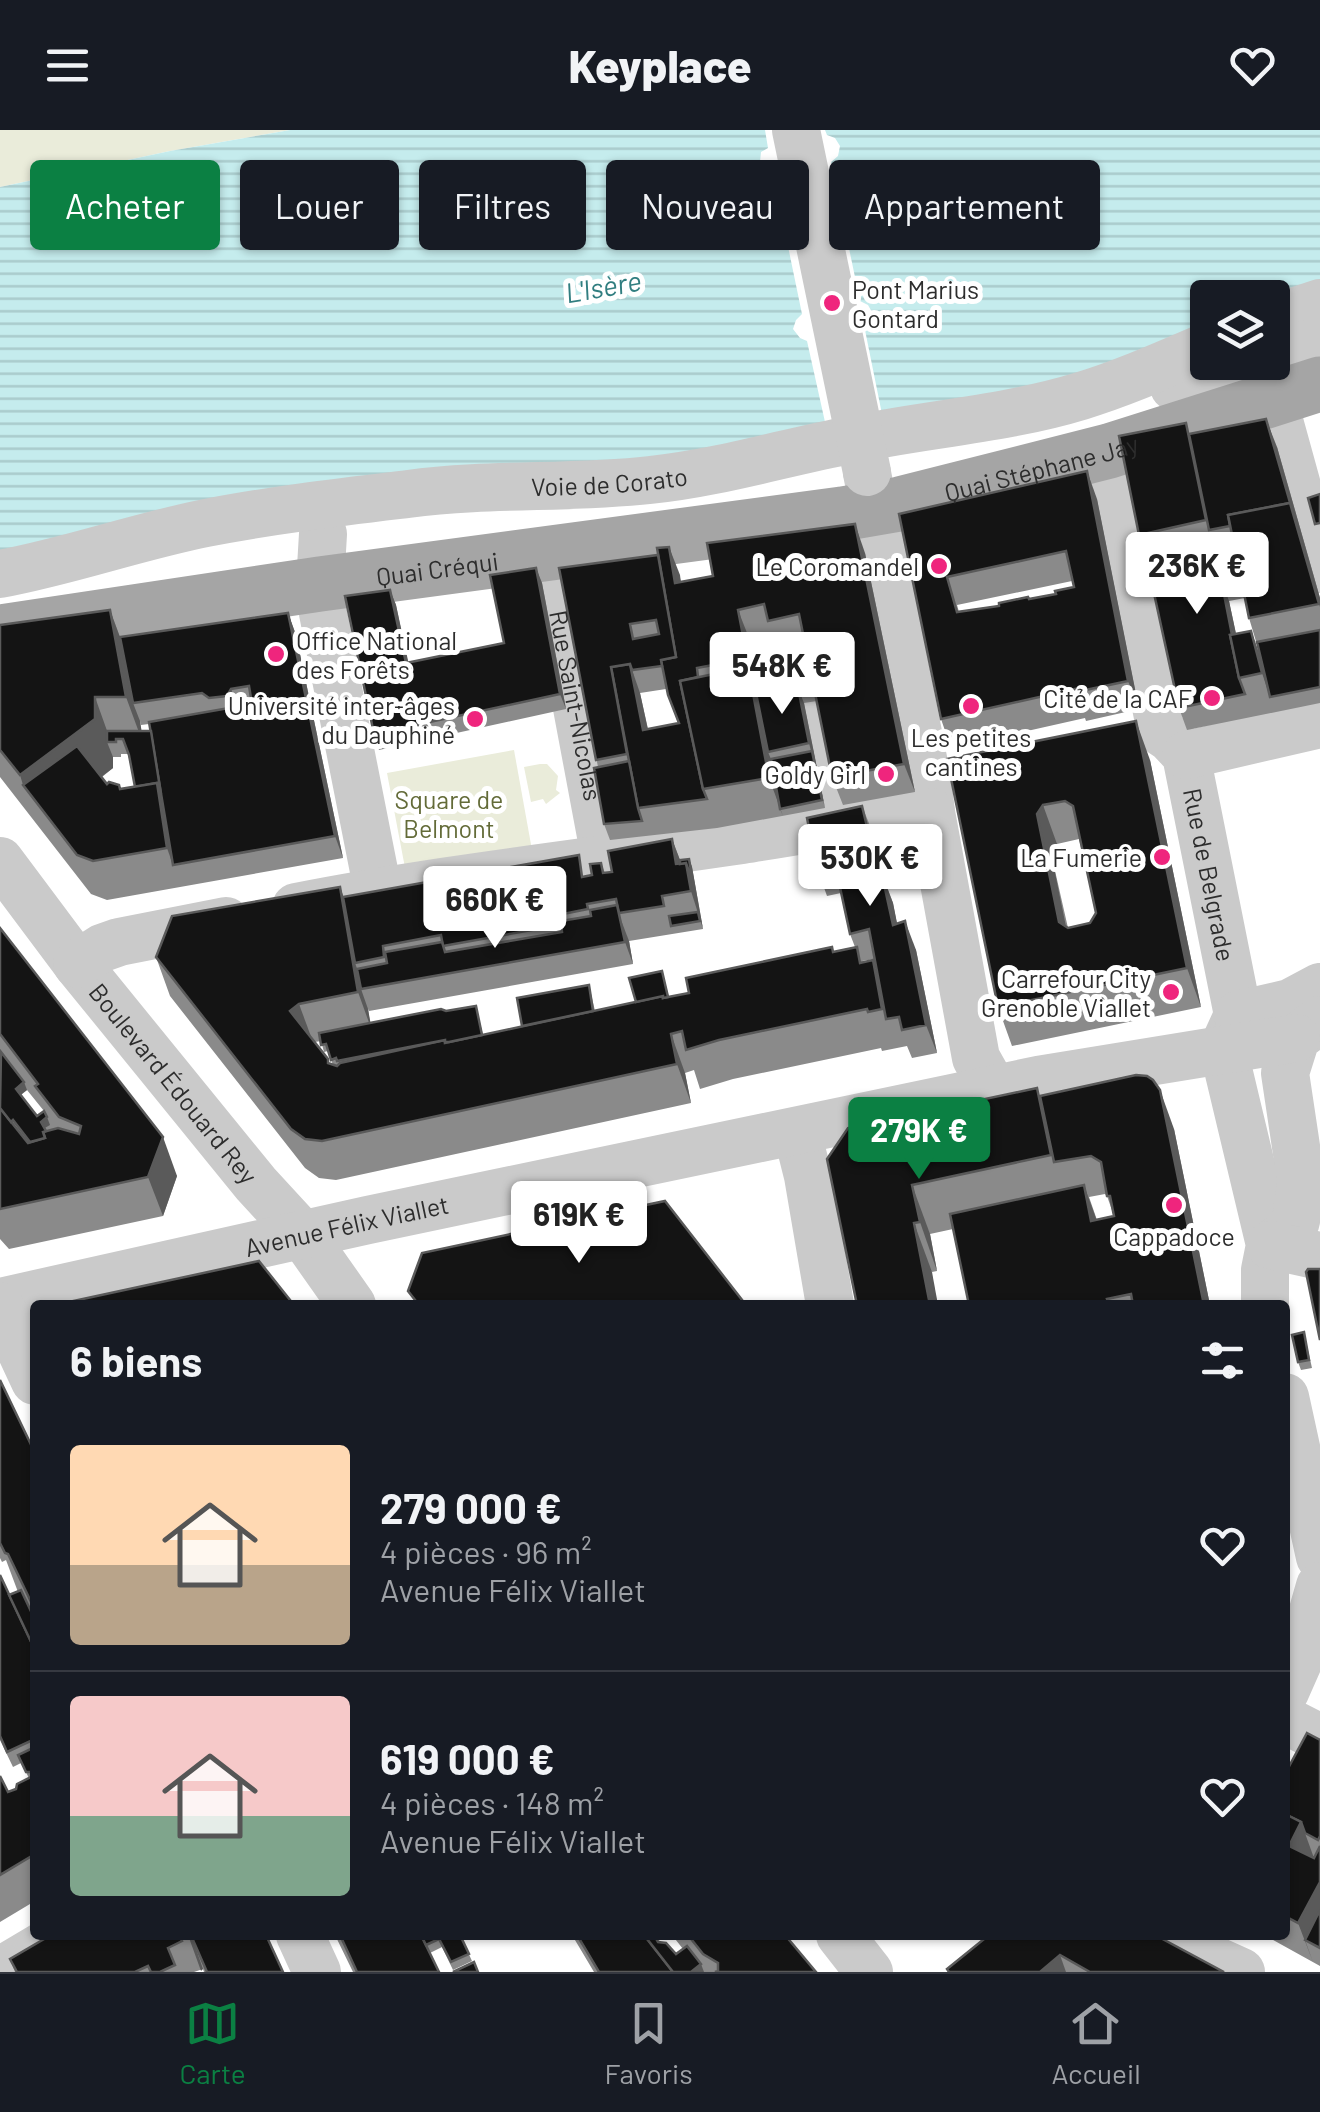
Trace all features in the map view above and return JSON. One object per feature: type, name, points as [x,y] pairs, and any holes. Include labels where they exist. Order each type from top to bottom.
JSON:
[{"type":"main road","name":"Quai Stéphane Jay","points":[[871,490],[917,500],[1108,451],[1267,380]]},
{"type":"main road","name":"Quai Créqui","points":[[0,632],[322,559],[548,553],[842,514],[871,490]]},
{"type":"street","points":[[796,130],[879,543],[941,787],[976,1058],[994,1090]]},
{"type":"street","points":[[1290,313],[1320,303]]},
{"type":"street","points":[[1290,363],[1308,344],[1320,344]]},
{"type":"street","name":"Voie de Corato","points":[[19,570],[248,515],[464,488],[638,481],[725,468],[1080,396],[1190,354]]},
{"type":"street","points":[[1080,396],[1121,402],[1249,380]]},
{"type":"street","points":[[1279,380],[1320,569]]},
{"type":"street","name":"Rue de Belgrade","points":[[1108,451],[1155,742],[1231,1032],[1270,1245],[1265,1300]]},
{"type":"street","points":[[19,570],[175,557],[322,559],[557,484]]},
{"type":"street","name":"Rue Saint-Nicolas","points":[[548,553],[605,857]]},
{"type":"street","points":[[322,559],[323,613],[389,889]]},
{"type":"street","points":[[810,680],[838,823]]},
{"type":"street","points":[[1155,742],[1320,724]]},
{"type":"street","points":[[77,964],[119,942],[389,889],[743,840],[838,823],[941,787]]},
{"type":"street","name":"Boulevard Édouard Rey","points":[[0,861],[77,964],[256,1184],[302,1234],[348,1300]]},
{"type":"street","points":[[1231,1032],[1320,987]]},
{"type":"street","points":[[1231,1032],[1308,1029],[1285,1073],[1301,1180],[1296,1221],[1270,1245]]},
{"type":"street","name":"Avenue Félix Viallet","points":[[0,1304],[302,1234],[1054,1077],[1231,1032]]},
{"type":"street","points":[[797,1132],[829,1300]]},
{"type":"street","points":[[1270,1245],[1320,1256]]},
{"type":"street","points":[[0,1304],[30,1369]]},
{"type":"street","points":[[1291,1452],[1320,1557]]},
{"type":"street","points":[[1290,1681],[1320,1586]]},
{"type":"street","points":[[1290,1723],[1320,1738]]},
{"type":"street","points":[[0,1971],[53,1940]]},
{"type":"street","points":[[302,1940],[317,1972]]},
{"type":"street","points":[[844,1940],[869,1972]]},
{"type":"street","points":[[1162,1940],[1190,1955],[1201,1954],[1240,1972]]},
{"type":"green space","points":[[0,130],[290,130],[128,160],[30,160],[30,181],[0,187]]},
{"type":"green space","name":"Square de Belmont","points":[[514,750],[532,850],[406,873],[387,773]]},
{"type":"green space","points":[[547,764],[558,776],[556,790],[560,793],[546,804],[543,799],[531,802],[524,767]]},
{"type":"water","name":"L'Isère","points":[[290,130],[1320,130],[1320,288],[1290,294],[1290,280],[1190,280],[1190,336],[1084,388],[0,562],[0,187],[30,181],[30,250],[220,250],[220,160],[128,160]]},
{"type":"pier","name":"Pont Marius Gontard","points":[[765,130],[825,130],[840,146],[838,156],[829,160],[829,250],[849,250],[860,301],[873,314],[872,324],[865,330],[885,429],[829,440],[807,341],[793,329],[802,314],[789,250],[809,250],[809,160],[760,160],[761,152],[768,148]]},
{"type":"building","points":[[1266,419],[1293,513],[1290,503],[1228,515],[1230,526],[1209,530],[1189,434]]},
{"type":"building","points":[[1186,423],[1206,520],[1139,535],[1119,436]]},
{"type":"building","points":[[1087,471],[1128,681],[941,719],[899,514]],"holes":[[[1066,551],[1074,587],[1055,591],[1056,594],[957,612],[947,577]]]},
{"type":"building","points":[[1320,494],[1320,523],[1315,524],[1308,498]]},
{"type":"building","points":[[1290,503],[1319,604],[1249,618],[1228,515]]},
{"type":"building","points":[[855,524],[904,764],[832,777],[799,614],[768,621],[764,604],[738,610],[751,677],[748,667],[736,669],[734,661],[697,668],[698,677],[680,681],[707,799],[638,808],[611,667],[630,664],[643,730],[679,723],[661,660],[676,657],[657,548],[669,547],[675,583],[713,576],[707,543]]},
{"type":"building","points":[[1231,533],[1240,575],[1221,579],[1245,694],[1179,708],[1145,552]]},
{"type":"building","points":[[658,555],[676,657],[661,660],[662,666],[632,670],[630,664],[611,667],[627,754],[596,760],[559,568]],"holes":[[[656,620],[659,634],[633,639],[630,624]]]},
{"type":"building","points":[[536,568],[560,694],[374,734],[345,596],[390,590],[406,663],[504,643],[490,575]]},
{"type":"building","points":[[110,610],[126,697],[95,697],[95,719],[20,775],[0,750],[0,625]]},
{"type":"building","points":[[288,613],[335,836],[173,865],[149,722],[252,704],[249,686],[231,689],[227,696],[209,698],[202,693],[133,703],[120,637]]},
{"type":"building","points":[[1320,630],[1320,687],[1270,697],[1257,642]]},
{"type":"building","points":[[1251,631],[1262,673],[1239,678],[1230,635]]},
{"type":"building","points":[[789,636],[790,641],[802,639],[807,662],[774,665],[769,640]]},
{"type":"building","points":[[748,667],[769,778],[703,789],[680,681]]},
{"type":"building","points":[[780,683],[783,689],[798,688],[809,743],[768,752],[755,688]]},
{"type":"building","points":[[1136,721],[1187,968],[998,1007],[947,759]],"holes":[[[1065,801],[1073,806],[1096,913],[1090,923],[1068,928],[1059,922],[1037,814],[1043,805]]]},
{"type":"building","points":[[107,731],[151,731],[161,794],[157,783],[135,787],[123,739],[107,742]]},
{"type":"building","points":[[77,746],[107,784],[119,785],[120,789],[157,783],[167,848],[93,861],[77,855],[23,785]]},
{"type":"building","points":[[812,751],[822,800],[780,809],[771,759]]},
{"type":"building","points":[[629,761],[642,821],[604,824],[594,768]]},
{"type":"building","points":[[862,806],[879,855],[865,858],[868,878],[882,875],[893,925],[905,921],[926,1025],[902,1030],[899,1017],[886,1019],[869,929],[850,934],[835,864],[817,868],[807,818]]},
{"type":"building","points":[[672,839],[676,864],[686,863],[691,891],[662,896],[664,906],[619,913],[616,899],[587,904],[588,909],[558,915],[560,925],[443,946],[441,935],[383,946],[384,957],[355,963],[343,897],[579,855],[582,877],[592,875],[590,864],[601,863],[603,873],[612,872],[608,851]]},
{"type":"building","points":[[689,859],[693,883],[686,863],[680,864],[680,860]]},
{"type":"building","points":[[340,887],[358,992],[299,1004],[290,1011],[328,1063],[337,1066],[445,1040],[689,993],[686,978],[832,947],[833,952],[857,947],[860,963],[873,960],[882,1009],[867,1009],[686,1050],[682,1031],[671,1034],[677,1064],[322,1141],[305,1139],[291,1129],[156,957],[172,916]]},
{"type":"building","points":[[617,905],[625,942],[361,989],[357,969],[387,963],[385,952],[442,942],[445,952],[562,932],[561,921],[591,916],[590,910]]},
{"type":"building","points":[[698,912],[700,921],[671,926],[669,916]]},
{"type":"building","points":[[0,928],[163,1137],[148,1177],[0,1209],[0,1108],[28,1143],[45,1138],[43,1132],[58,1128],[79,1134],[81,1126],[59,1117],[0,1034]]},
{"type":"building","points":[[662,971],[668,997],[636,1002],[629,978]]},
{"type":"building","points":[[589,985],[593,1011],[522,1026],[517,998]]},
{"type":"building","points":[[476,1006],[482,1035],[337,1061],[331,1060],[326,1044],[321,1045],[319,1033]]},
{"type":"building","points":[[1,1052],[24,1082],[16,1089],[37,1116],[44,1111],[47,1117],[41,1122],[45,1138],[30,1142],[0,1108]]},
{"type":"building","points":[[1136,1075],[1153,1080],[1160,1090],[1203,1300],[1132,1300],[1131,1294],[1107,1300],[968,1300],[950,1214],[1084,1185],[1091,1221],[1114,1216],[1101,1162],[1091,1156],[1054,1162],[1040,1096]]},
{"type":"building","points":[[1037,1088],[1051,1155],[912,1185],[920,1222],[914,1223],[929,1300],[856,1300],[827,1159],[848,1128]]},
{"type":"building","points":[[665,1201],[742,1300],[415,1300],[408,1291],[422,1253]]},
{"type":"building","points":[[259,1261],[290,1300],[78,1300]]},
{"type":"building","points":[[1320,1269],[1320,1340],[1306,1272]]},
{"type":"building","points":[[1304,1332],[1309,1360],[1298,1362],[1292,1335]]},
{"type":"building","points":[[0,1380],[30,1443],[30,1600],[0,1543]]},
{"type":"building","points":[[0,1575],[30,1639],[30,1741],[7,1752],[0,1736]]},
{"type":"building","points":[[21,1590],[30,1609],[30,1640],[9,1595]]},
{"type":"building","points":[[1307,1733],[1320,1740],[1318,1840],[1290,1816],[1290,1765]]},
{"type":"building","points":[[30,1749],[30,1772],[26,1772],[18,1755]]},
{"type":"building","points":[[0,1776],[8,1792],[16,1789],[17,1784],[30,1778],[30,1857],[0,1875]]},
{"type":"building","points":[[1290,1816],[1301,1822],[1290,1844]]},
{"type":"building","points":[[1290,1846],[1314,1858],[1320,1846],[1320,1882],[1298,1923],[1290,1919]]},
{"type":"building","points":[[1320,1910],[1320,1948],[1305,1940]]},
{"type":"building","points":[[42,1940],[182,1941],[168,1948],[175,1965],[160,1972],[151,1972],[148,1966],[135,1972],[17,1972],[10,1959]]},
{"type":"building","points":[[193,1940],[268,1940],[283,1972],[207,1972]]},
{"type":"building","points":[[342,1940],[423,1940],[439,1972],[357,1972]]},
{"type":"building","points":[[440,1940],[462,1940],[469,1954],[451,1962]]},
{"type":"building","points":[[580,1940],[648,1940],[673,1972],[599,1972]]},
{"type":"building","points":[[648,1940],[666,1943],[676,1954],[687,1946],[701,1964],[691,1972],[673,1972]]},
{"type":"building","points":[[692,1940],[789,1940],[816,1972],[715,1972],[718,1963],[703,1954]]},
{"type":"building","points":[[983,1940],[1164,1940],[1224,1972],[1090,1972],[1060,1955],[1040,1972],[947,1969]]},
{"type":"building","points":[[474,1962],[478,1972],[453,1972]]},
{"type":"place","name":"Pont Marius Gontard","points":[[832,303]]},
{"type":"place","name":"Le Coromandel","points":[[939,566]]},
{"type":"place","name":"Office National des Forêts","points":[[276,654]]},
{"type":"place","name":"Cité de la CAF","points":[[1212,698]]},
{"type":"place","name":"Les petites cantines","points":[[971,706]]},
{"type":"place","name":"Université inter-âges du Dauphiné","points":[[475,719]]},
{"type":"place","name":"Goldy Girl","points":[[886,774]]},
{"type":"place","name":"La Fumerie","points":[[1162,857]]},
{"type":"place","name":"Carrefour City Grenoble Viallet","points":[[1171,992]]},
{"type":"place","name":"Cappadoce","points":[[1174,1205]]}]
